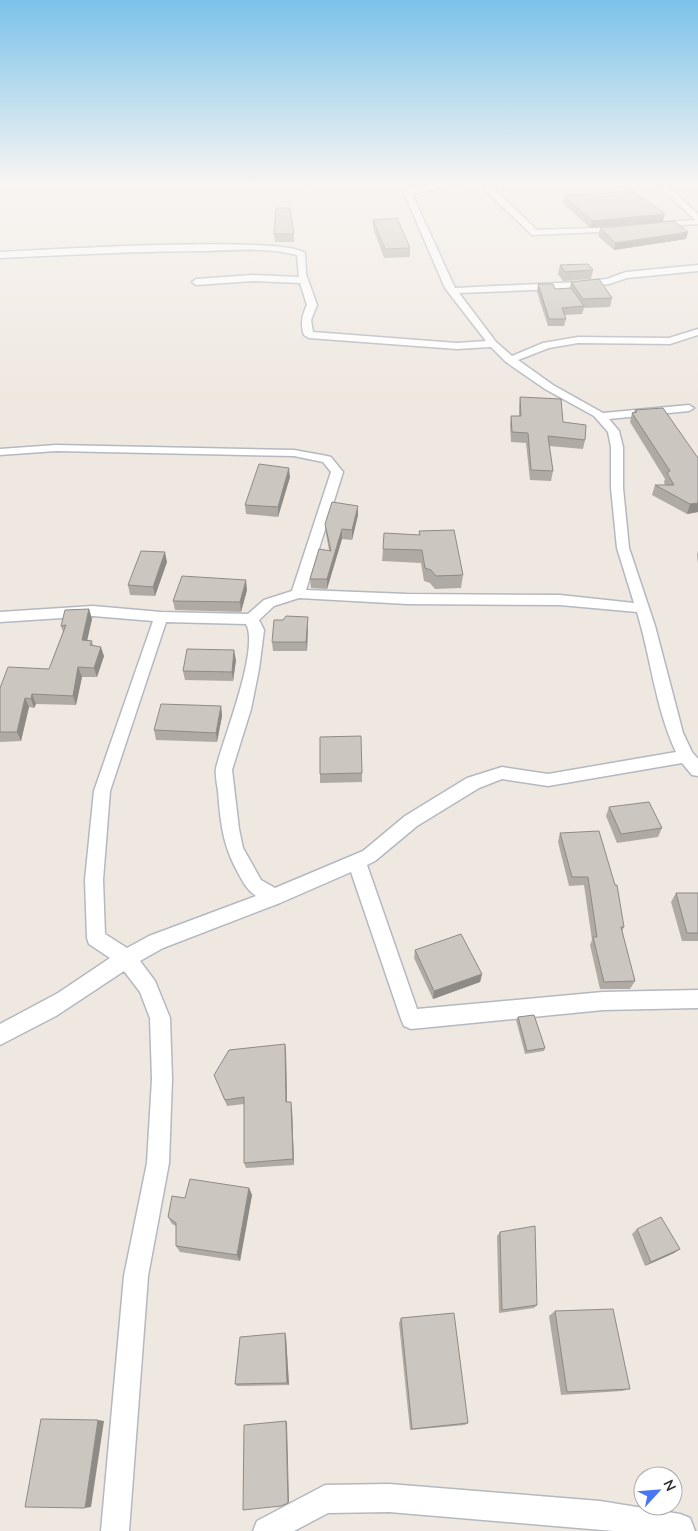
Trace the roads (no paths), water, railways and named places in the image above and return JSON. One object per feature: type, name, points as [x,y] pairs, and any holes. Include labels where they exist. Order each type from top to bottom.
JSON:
[{"type":"street","points":[[0,255],[31,253]]},
{"type":"street","points":[[301,253],[304,280],[312,305],[305,327],[309,335],[457,346],[486,346],[493,344]]},
{"type":"street","points":[[0,1035],[88,986],[126,958],[156,942],[274,897],[369,856],[411,821],[473,783],[502,773],[548,780],[695,765],[675,733],[642,608],[623,548],[617,488],[616,438],[609,424],[601,417],[510,360],[493,344],[452,292],[435,253]]},
{"type":"street","points":[[452,292],[580,285],[609,281],[626,275],[698,268]]},
{"type":"street","points":[[196,282],[253,278],[304,280]]},
{"type":"street","points":[[510,360],[536,348],[578,340],[670,341],[698,332]]},
{"type":"street","points":[[535,376],[531,357],[536,348]]},
{"type":"street","points":[[601,417],[689,408]]},
{"type":"street","points":[[0,452],[56,448],[97,448],[294,453],[327,459],[337,472],[298,594]]},
{"type":"street","points":[[0,616],[93,611],[161,617],[251,620],[269,603],[298,594],[416,599],[560,600],[642,608]]},
{"type":"street","points":[[115,1531],[136,1276],[158,1163],[162,1079],[160,1018],[148,987],[126,958],[96,938],[94,880],[102,791],[161,617]]},
{"type":"street","points":[[251,620],[257,630],[252,670],[243,709],[224,770],[230,829],[235,849],[255,886],[274,897]]},
{"type":"street","points":[[356,862],[411,1019],[603,1001],[698,999]]},
{"type":"street","points":[[267,1531],[324,1499],[389,1498],[600,1515],[680,1528],[681,1531]]}]
